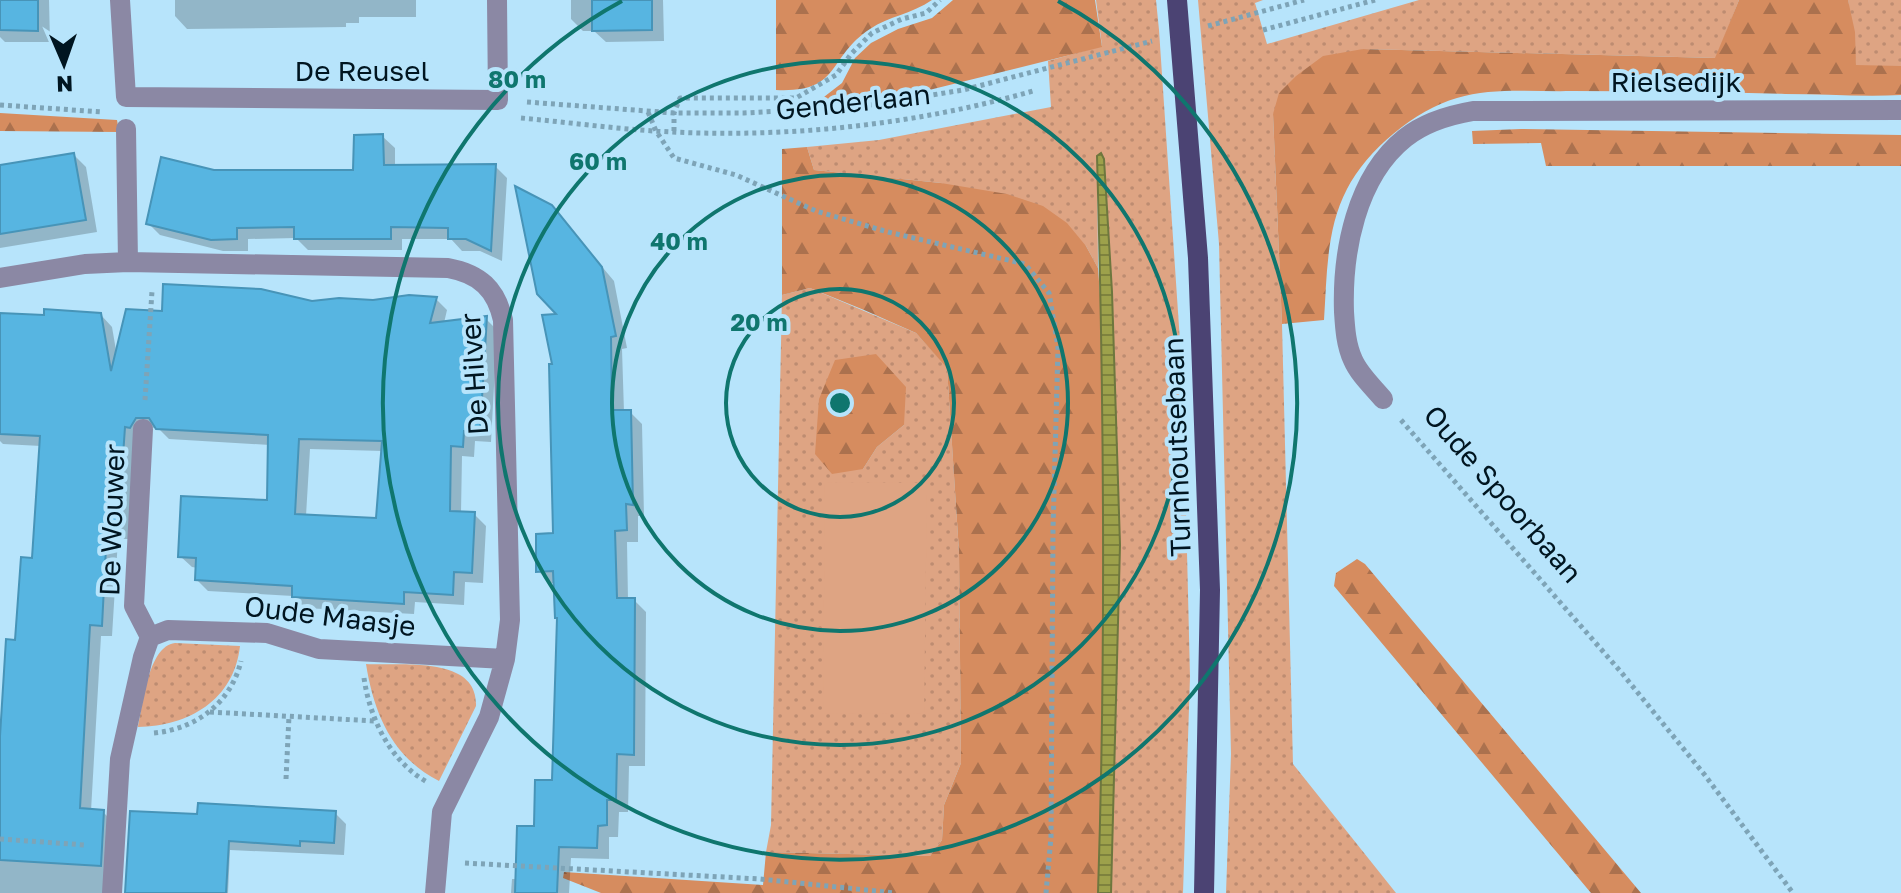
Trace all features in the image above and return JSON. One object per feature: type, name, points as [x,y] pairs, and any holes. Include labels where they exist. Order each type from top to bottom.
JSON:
[{"type":"main road","name":"Turnhoutsebaan","points":[[1177,0],[1198,258],[1210,574],[1204,893]]},
{"type":"street","name":"De Reusel","points":[[120,0],[126,97],[498,100]]},
{"type":"street","points":[[497,0],[498,100]]},
{"type":"street","name":"Rielsedijk","points":[[1452,115],[1508,110],[1901,110]]},
{"type":"street","name":"Oude Spoorbaan","points":[[1383,399],[1351,357],[1345,333],[1344,280],[1352,229],[1371,183],[1386,158],[1420,128],[1452,115]]},
{"type":"street","points":[[126,129],[128,262]]},
{"type":"street","name":"De Hilver","points":[[0,278],[85,264],[154,262],[448,268],[472,274],[489,286],[497,298],[503,320],[510,620],[505,659],[489,717],[442,812],[435,893]]},
{"type":"street","name":"De Wouwer","points":[[143,429],[134,606],[150,637]]},
{"type":"street","name":"Oude Maasje","points":[[150,637],[168,630],[267,633],[319,649],[505,659]]},
{"type":"street","points":[[112,893],[120,759],[150,637]]},
{"type":"path","points":[[674,113],[680,98],[796,98],[836,75],[872,33],[902,19],[926,13],[940,0]]},
{"type":"path","points":[[1198,28],[1304,0]]},
{"type":"path","points":[[1263,30],[1375,0]]},
{"type":"path","points":[[498,100],[674,113],[823,110],[963,90],[1167,37]]},
{"type":"path","name":"Genderlaan","points":[[674,113],[674,131],[791,131],[874,123],[966,108],[1033,91]]},
{"type":"path","points":[[648,112],[674,158],[736,175],[816,211],[888,232],[1025,264],[1049,293],[1058,347],[1051,837],[1046,893]]},
{"type":"path","points":[[143,429],[154,262]]},
{"type":"path","name":"Oude Spoorbaan","points":[[1383,399],[1621,672],[1704,774],[1793,893]]},
{"type":"path","points":[[125,732],[157,733],[177,729],[210,712],[232,685],[240,666],[246,632]]},
{"type":"path","points":[[362,652],[365,683],[375,721],[389,747],[411,771],[450,793]]},
{"type":"path","points":[[210,712],[375,721]]},
{"type":"path","points":[[286,779],[289,716]]},
{"type":"path","points":[[0,839],[114,846]]},
{"type":"path","points":[[437,862],[760,879],[895,893]]},
{"type":"shaded area","points":[[1096,0],[1156,0],[1159,30],[1183,386],[1190,677],[1183,893],[1111,893],[1120,545],[1112,292],[1104,159],[1101,153],[1097,156],[1098,268],[1086,246],[941,183],[814,170],[807,147],[879,140],[1051,107],[1048,61],[1102,46]]},
{"type":"shaded area","points":[[1198,0],[1263,0],[1255,3],[1267,44],[1419,0],[1739,0],[1716,58],[1363,49],[1273,114],[1282,324],[1293,764],[1396,893],[1226,893],[1231,754],[1219,244]]},
{"type":"shaded area","points":[[1848,0],[1901,0],[1901,66],[1856,66]]},
{"type":"shaded area","points":[[1101,153],[1104,159],[1112,292],[1120,545],[1111,893],[1098,893],[1103,524],[1097,156]]},
{"type":"shaded area","points":[[810,288],[916,333],[947,367],[959,552],[961,763],[944,805],[942,840],[930,856],[766,852],[771,825],[782,295]],"holes":[[[835,360],[904,425],[877,447],[863,469]]]},
{"type":"shaded area","points":[[825,482],[927,483],[924,714],[823,713]]},
{"type":"shaded area","points":[[175,643],[240,646],[229,681],[206,706],[175,722],[138,727],[153,665],[166,647]]},
{"type":"shaded area","points":[[366,664],[435,667],[465,678],[473,690],[476,706],[439,781],[409,760],[397,747],[380,717]]},
{"type":"green space","points":[[776,0],[932,0],[870,29],[856,40],[823,80],[812,86],[776,90]]},
{"type":"green space","points":[[953,0],[1095,0],[1102,47],[917,93],[820,100],[842,83],[855,58],[871,43],[898,29],[932,18]]},
{"type":"green space","points":[[1739,0],[1848,0],[1855,32],[1856,65],[1901,66],[1901,95],[1514,91],[1485,92],[1457,98],[1425,112],[1394,133],[1356,174],[1340,204],[1331,236],[1324,320],[1282,324],[1273,114],[1279,93],[1323,56],[1363,49],[1715,58]]},
{"type":"green space","points":[[0,113],[117,120],[119,132],[0,131]]},
{"type":"green space","points":[[1521,129],[1901,135],[1901,166],[1546,166],[1541,143],[1473,144],[1472,131]]},
{"type":"green space","points":[[807,147],[814,170],[941,183],[1007,194],[1043,206],[1067,223],[1086,246],[1098,268],[1102,322],[1105,569],[1098,893],[601,893],[563,878],[564,872],[763,885],[766,852],[930,856],[942,840],[944,805],[961,763],[959,552],[947,368],[916,333],[810,288],[782,295],[782,149]]},
{"type":"green space","points":[[876,354],[906,387],[904,425],[877,447],[863,469],[832,474],[815,454],[819,399],[835,360]]},
{"type":"green space","points":[[1357,559],[1365,564],[1641,893],[1591,893],[1334,586],[1336,573]]},
{"type":"building","points":[[0,0],[38,0],[38,31],[0,30]]},
{"type":"building","points":[[592,0],[652,0],[652,30],[592,31]]},
{"type":"building","points":[[383,134],[384,165],[496,164],[491,251],[466,239],[448,239],[448,228],[391,227],[391,239],[294,239],[294,227],[237,228],[237,239],[211,240],[146,224],[161,157],[214,170],[353,170],[354,135]]},
{"type":"building","points":[[74,153],[86,220],[0,234],[0,165]]},
{"type":"building","points":[[515,186],[552,205],[602,267],[616,336],[611,337],[612,410],[631,410],[633,505],[626,504],[627,530],[615,531],[617,598],[635,598],[634,755],[617,754],[616,800],[607,800],[607,825],[598,826],[597,848],[559,847],[557,893],[515,893],[517,826],[534,826],[535,780],[552,780],[557,618],[553,571],[536,572],[536,534],[553,533],[549,364],[552,364],[542,315],[556,314],[537,294]]},
{"type":"building","points":[[163,284],[261,289],[312,301],[339,298],[373,300],[409,295],[437,297],[430,323],[487,316],[480,431],[464,431],[463,447],[451,446],[450,511],[475,512],[472,573],[454,572],[453,595],[404,592],[404,604],[292,597],[292,586],[195,580],[196,558],[178,557],[181,496],[267,500],[268,435],[156,429],[149,418],[136,418],[130,428],[125,427],[118,529],[107,528],[102,626],[90,625],[80,808],[104,810],[101,866],[0,860],[0,736],[6,639],[15,640],[21,557],[32,558],[40,436],[0,434],[0,313],[44,315],[44,309],[101,313],[111,371],[126,309],[162,311]],"holes":[[[299,439],[382,441],[376,518],[295,514]]]},
{"type":"building","points":[[198,803],[336,811],[334,843],[300,841],[300,846],[229,841],[226,893],[125,893],[130,811],[197,814]]}]
